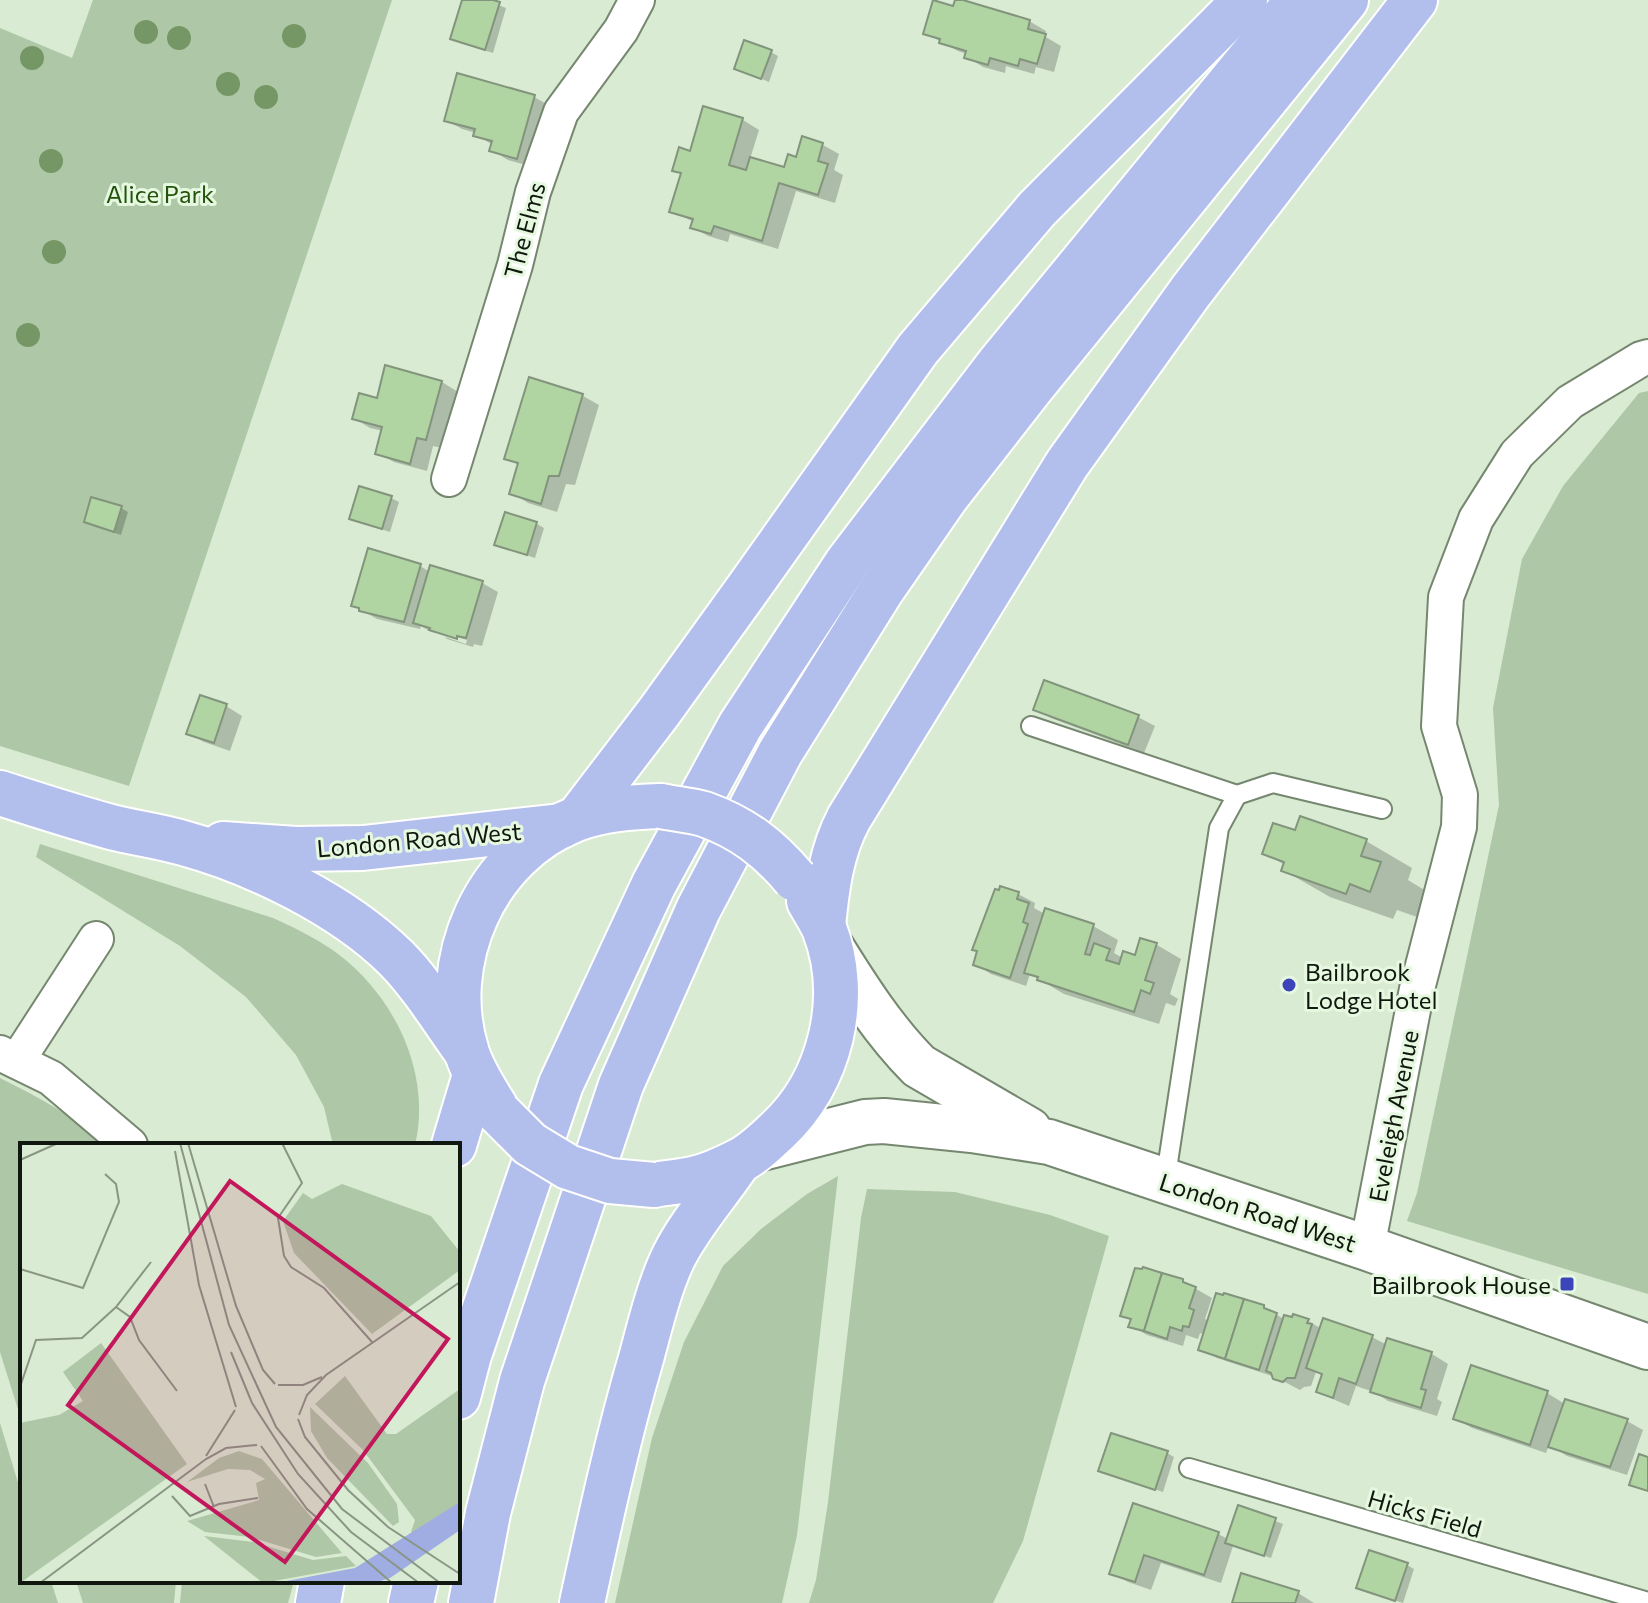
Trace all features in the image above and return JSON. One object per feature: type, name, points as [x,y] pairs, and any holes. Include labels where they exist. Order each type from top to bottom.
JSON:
[{"type":"highway","points":[[570,822],[713,637],[918,349],[1037,209],[1245,0]]},
{"type":"highway","points":[[460,1389],[561,1084],[654,884],[740,726],[847,563],[998,365],[1298,0]]},
{"type":"highway","points":[[471,1603],[488,1513],[522,1381],[621,1085],[698,910],[780,753],[881,591],[946,497],[1346,0]]},
{"type":"highway","points":[[582,1603],[621,1426],[673,1258],[690,1227],[748,1155],[792,1118],[817,1080],[832,1036],[836,991],[826,935],[829,870],[840,835],[1067,464],[1191,291],[1415,0]]},
{"type":"highway","name":"London Road West","points":[[0,793],[114,828],[221,854],[287,884],[344,915],[397,959],[430,1000],[499,1113],[530,1144],[568,1167],[610,1181],[654,1185],[698,1178],[748,1155]]},
{"type":"highway","points":[[454,1143],[471,1063],[458,1013],[458,976],[466,938],[481,904],[502,872],[529,846],[570,822],[618,808],[661,806],[702,814],[741,831],[775,856],[795,879],[826,935]]},
{"type":"highway","name":"London Road West","points":[[181,842],[296,849],[363,848],[570,822]]},
{"type":"highway","points":[[318,1603],[322,1583]]},
{"type":"highway","points":[[411,1603],[416,1583]]},
{"type":"street","name":"The Elms","points":[[449,479],[515,265],[533,192],[561,112],[621,30],[637,0]]},
{"type":"street","name":"Eveleigh Avenue","points":[[1367,1248],[1417,989],[1459,827],[1460,795],[1439,726],[1446,597],[1476,519],[1517,454],[1570,402],[1648,357]]},
{"type":"street","name":"London Road West","points":[[826,935],[862,996],[919,1066],[1049,1142]]},
{"type":"street","points":[[96,939],[8,1057],[51,1078],[128,1143]]},
{"type":"street","name":"London Road West","points":[[748,1155],[865,1122],[884,1121],[1049,1142],[1367,1248],[1648,1347]]},
{"type":"lane","points":[[1031,726],[1237,795],[1273,783],[1382,809]]},
{"type":"lane","points":[[1165,1182],[1219,828],[1237,795]]},
{"type":"lane","name":"Hicks Field","points":[[1189,1468],[1648,1602]]},
{"type":"green space","name":"Alice Park","points":[[93,0],[392,0],[129,786],[0,746],[0,28],[72,58]]},
{"type":"green space","points":[[1648,391],[1648,1294],[1407,1221],[1417,1193],[1499,805],[1493,708],[1522,559],[1563,486],[1639,393]]},
{"type":"green space","points":[[40,844],[273,918],[338,954],[376,992],[404,1039],[418,1091],[419,1118],[415,1143],[333,1143],[324,1107],[296,1055],[246,997],[180,946],[36,857]]},
{"type":"green space","points":[[0,1078],[70,1117],[106,1143],[20,1143],[20,1416],[0,1352]]},
{"type":"green space","points":[[838,1176],[797,1535],[782,1603],[615,1603],[652,1438],[684,1342],[723,1266],[761,1229],[807,1194]]},
{"type":"green space","points":[[867,1189],[955,1192],[1050,1215],[1109,1236],[1023,1541],[993,1603],[809,1603],[816,1580],[828,1502]]},
{"type":"green space","points":[[0,1423],[20,1489],[20,1583],[52,1583],[58,1603],[0,1603]]},
{"type":"green space","points":[[77,1583],[176,1583],[174,1603],[83,1603]]},
{"type":"green space","points":[[182,1583],[293,1583],[288,1603],[180,1603]]},
{"type":"building","points":[[462,0],[500,2],[485,50],[450,39]]},
{"type":"building","points":[[933,0],[953,6],[955,0],[963,0],[1030,20],[1028,29],[1046,34],[1037,64],[1020,59],[1018,66],[990,58],[988,65],[964,58],[966,51],[939,43],[940,39],[923,34]]},
{"type":"building","points":[[744,40],[772,50],[761,79],[734,69]]},
{"type":"building","points":[[457,73],[535,95],[517,159],[489,151],[492,141],[473,136],[475,129],[444,121]]},
{"type":"building","points":[[703,106],[743,118],[729,165],[746,170],[750,157],[784,167],[788,154],[796,157],[802,136],[823,143],[818,161],[828,164],[818,195],[779,183],[762,241],[714,226],[711,234],[690,228],[693,219],[669,212],[681,173],[672,171],[679,147],[690,151]]},
{"type":"building","points":[[385,365],[442,381],[426,440],[417,438],[410,464],[375,454],[382,427],[352,419],[359,393],[377,398]]},
{"type":"building","points":[[529,377],[583,394],[559,476],[549,476],[541,504],[509,494],[518,463],[504,459]]},
{"type":"building","points":[[359,486],[392,496],[382,529],[349,519]]},
{"type":"building","points":[[91,497],[122,506],[114,532],[84,522]]},
{"type":"building","points":[[505,512],[537,522],[527,555],[494,545]]},
{"type":"building","points":[[368,548],[421,564],[404,622],[359,611],[359,608],[351,606]]},
{"type":"building","points":[[430,565],[483,581],[466,638],[457,636],[457,639],[413,623]]},
{"type":"building","points":[[1044,680],[1139,715],[1128,745],[1033,710]]},
{"type":"building","points":[[200,695],[227,704],[214,743],[186,734]]},
{"type":"building","points":[[1300,816],[1367,839],[1361,856],[1381,862],[1370,892],[1350,884],[1346,894],[1281,871],[1284,862],[1262,854],[1273,823],[1295,830]]},
{"type":"building","points":[[1000,886],[1019,892],[1017,899],[1029,903],[1023,922],[1028,924],[1010,978],[973,965],[977,951],[972,950],[995,889],[999,890]]},
{"type":"building","points":[[1045,908],[1094,924],[1085,954],[1090,955],[1094,943],[1110,949],[1106,960],[1119,964],[1123,951],[1135,955],[1140,938],[1157,943],[1145,980],[1154,983],[1150,994],[1141,990],[1134,1012],[1024,973]]},
{"type":"building","points":[[1143,1267],[1162,1273],[1144,1331],[1128,1327],[1131,1319],[1120,1316],[1135,1268]]},
{"type":"building","points":[[1162,1273],[1183,1279],[1183,1282],[1196,1287],[1189,1308],[1194,1310],[1189,1327],[1183,1326],[1182,1331],[1170,1327],[1167,1339],[1144,1331]]},
{"type":"building","points":[[1216,1293],[1244,1299],[1225,1359],[1198,1350]]},
{"type":"building","points":[[1244,1299],[1277,1313],[1259,1370],[1225,1359]]},
{"type":"building","points":[[1293,1314],[1309,1319],[1307,1323],[1312,1324],[1295,1378],[1287,1378],[1283,1382],[1273,1379],[1271,1373],[1266,1371],[1284,1315],[1292,1317]]},
{"type":"building","points":[[1323,1318],[1373,1335],[1356,1384],[1339,1378],[1333,1398],[1316,1392],[1322,1374],[1306,1368]]},
{"type":"building","points":[[1387,1338],[1432,1352],[1421,1389],[1426,1390],[1421,1408],[1370,1392]]},
{"type":"building","points":[[1471,1365],[1548,1391],[1530,1445],[1453,1419]]},
{"type":"building","points":[[1565,1399],[1628,1419],[1610,1467],[1548,1447]]},
{"type":"building","points":[[1111,1433],[1168,1451],[1155,1490],[1098,1471]]},
{"type":"building","points":[[1639,1454],[1648,1457],[1648,1491],[1629,1485]]},
{"type":"building","points":[[1133,1503],[1219,1532],[1204,1575],[1144,1555],[1135,1582],[1109,1574]]},
{"type":"building","points":[[1238,1505],[1276,1518],[1264,1556],[1225,1543]]},
{"type":"building","points":[[1369,1550],[1408,1563],[1395,1601],[1356,1588]]},
{"type":"building","points":[[1241,1573],[1299,1591],[1295,1603],[1232,1603]]},
{"type":"place","name":"Bailbrook Lodge Hotel","points":[[1289,985]]},
{"type":"place","name":"Bailbrook House","points":[[1567,1284]]}]
